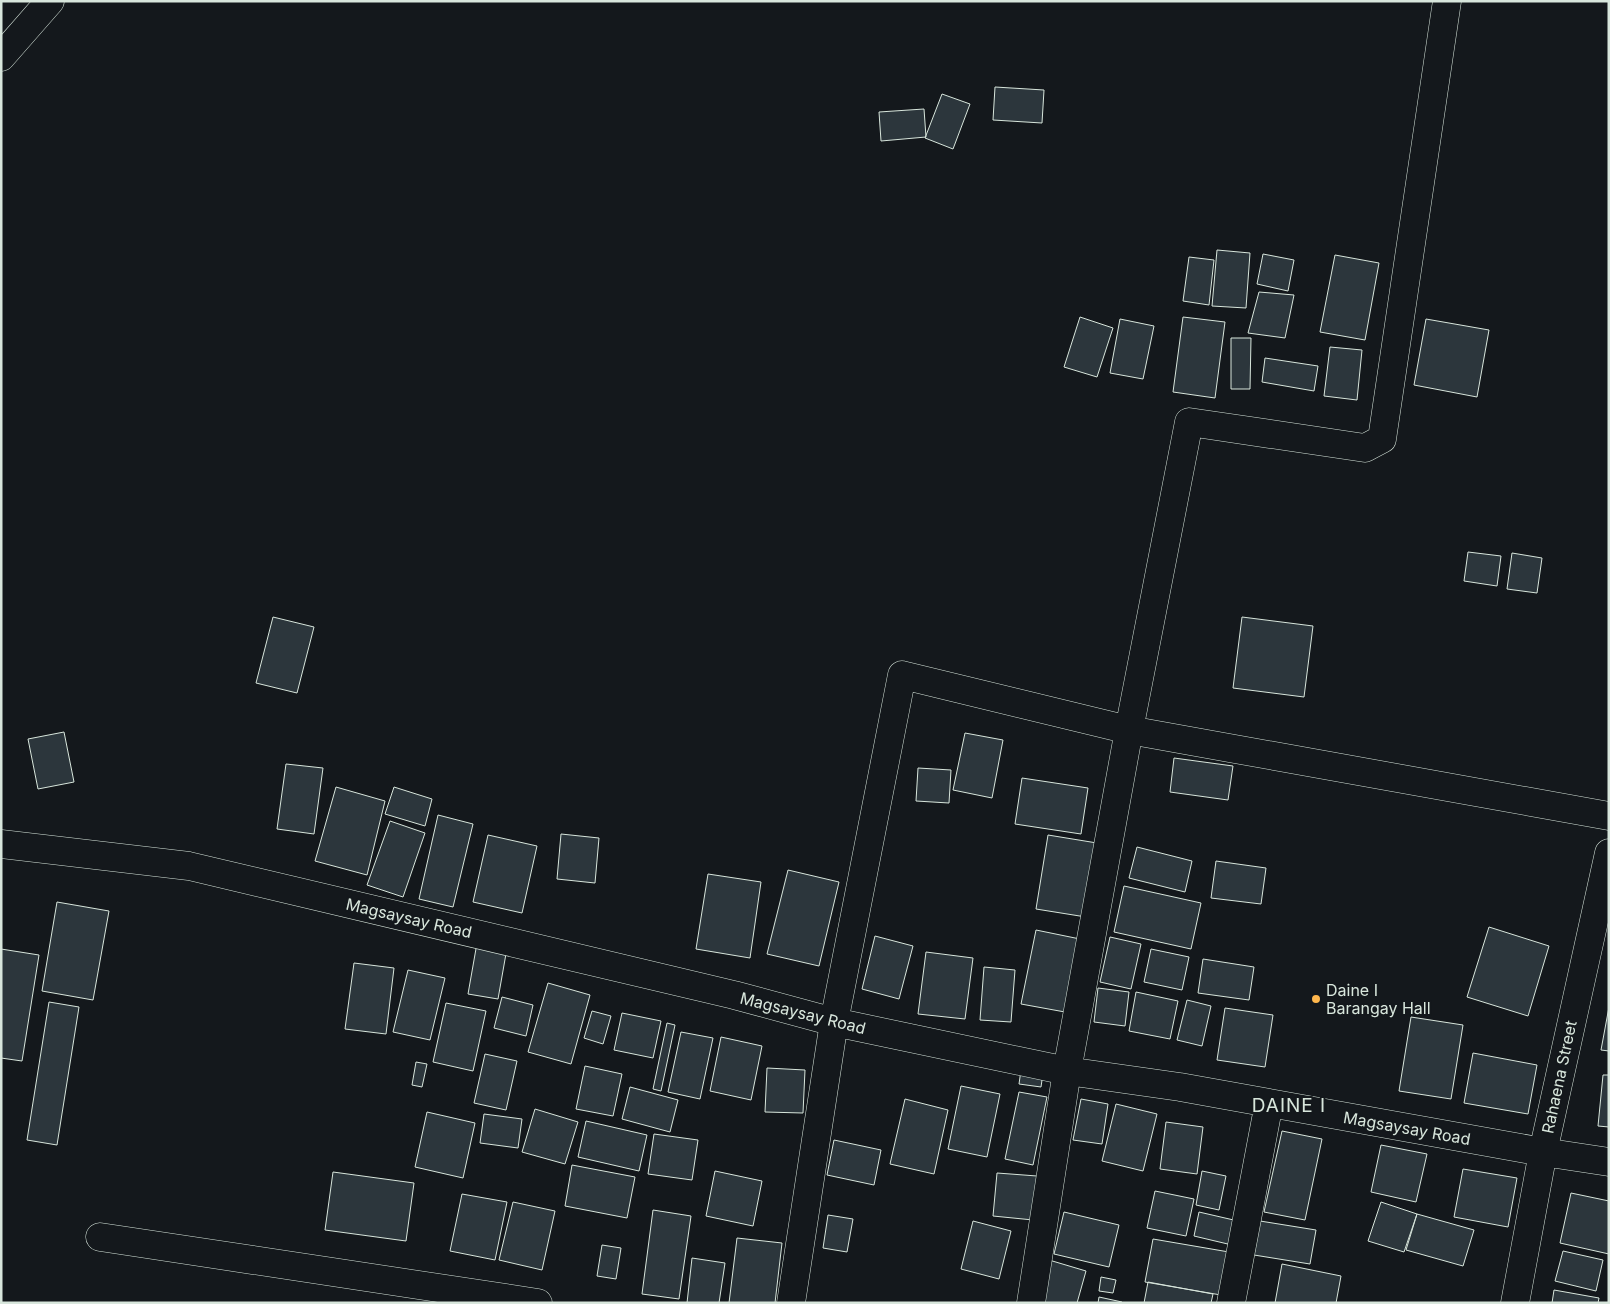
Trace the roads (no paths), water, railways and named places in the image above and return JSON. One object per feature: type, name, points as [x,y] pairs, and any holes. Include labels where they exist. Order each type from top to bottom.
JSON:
[{"type":"street","points":[[1,57],[50,1]]},
{"type":"street","points":[[1031,1303],[1067,1071],[1189,422],[1365,448],[1382,439],[1447,1]]},
{"type":"street","points":[[791,1303],[834,1022],[902,675],[1130,730],[1609,816]]},
{"type":"street","name":"Magsaysay Road","points":[[1,844],[189,866],[734,995],[834,1022],[1067,1071],[1180,1087],[1542,1152],[1609,1162]]},
{"type":"street","name":"Rahaena Street","points":[[1515,1303],[1542,1152],[1609,853]]},
{"type":"street","points":[[1231,1303],[1269,1103]]},
{"type":"street","points":[[100,1237],[538,1303]]},
{"type":"place","name":"Daine I Barangay Hall","points":[[1316,999]]},
{"type":"district","name":"DAINE I","points":[[1289,1105]]}]
